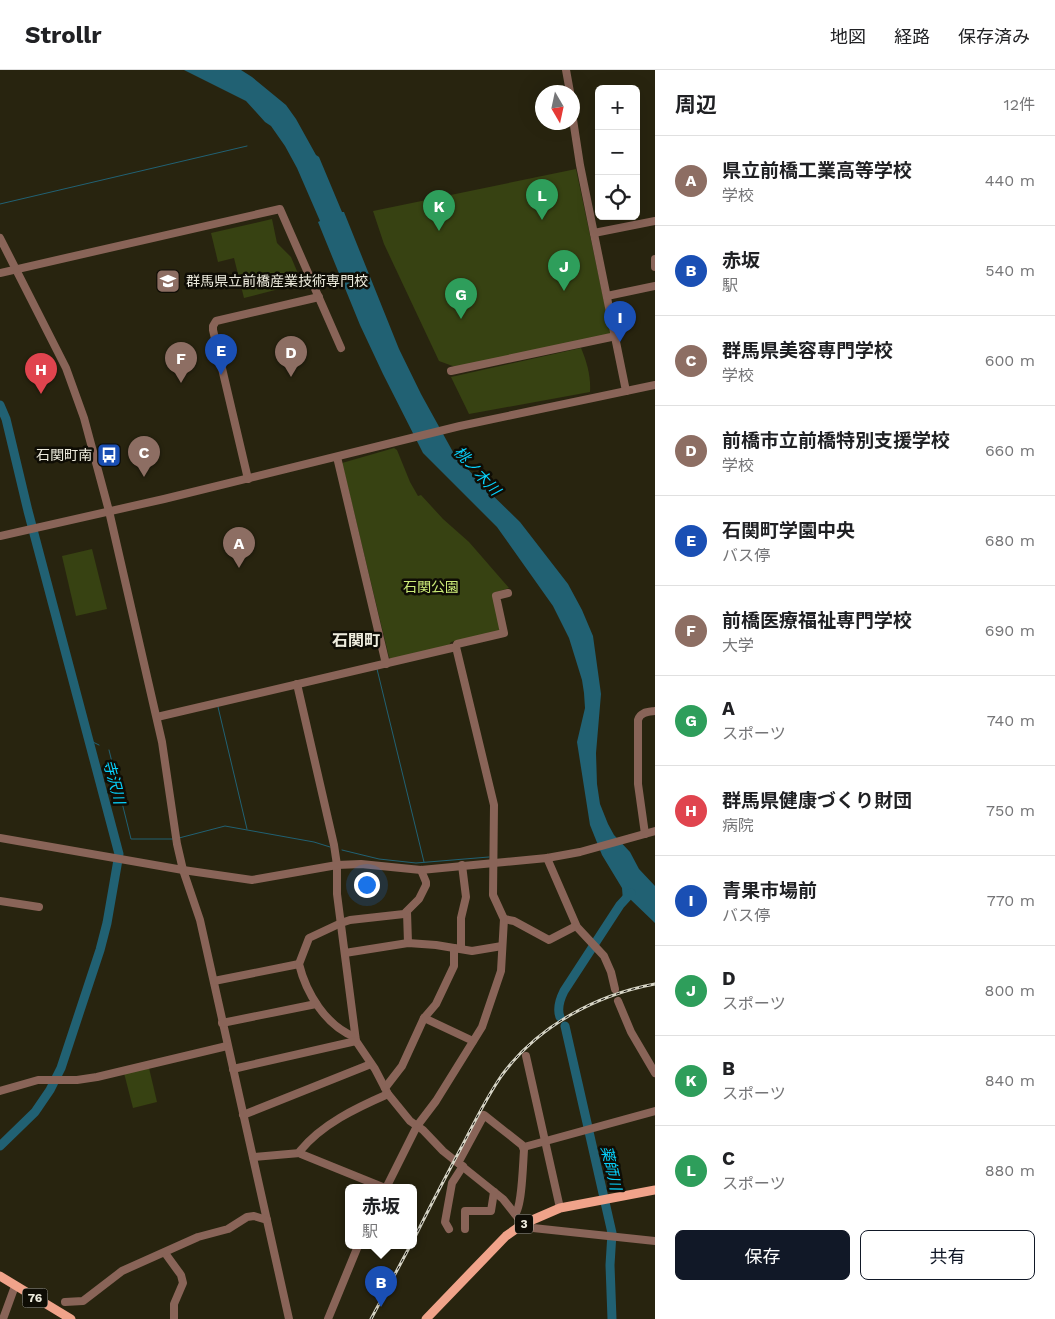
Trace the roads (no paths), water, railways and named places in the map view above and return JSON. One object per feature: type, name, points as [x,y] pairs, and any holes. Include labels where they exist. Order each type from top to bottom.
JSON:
[{"type":"main road","name":"3","points":[[426,1319],[506,1236],[523,1224],[560,1208],[655,1190]]},
{"type":"main road","name":"76","points":[[0,1276],[71,1319]]},
{"type":"street","points":[[566,70],[569,85]]},
{"type":"street","points":[[575,130],[626,391]]},
{"type":"street","points":[[0,273],[278,208],[281,210],[341,348]]},
{"type":"street","points":[[594,233],[655,222]]},
{"type":"street","points":[[0,238],[66,368],[76,392],[109,511],[157,717],[183,870],[200,920],[289,1319]]},
{"type":"street","points":[[655,259],[655,267]]},
{"type":"street","points":[[607,296],[655,286]]},
{"type":"street","points":[[248,479],[213,330],[214,322],[318,297]]},
{"type":"street","points":[[452,371],[616,336]]},
{"type":"street","points":[[0,536],[248,479],[454,427],[655,385]]},
{"type":"street","points":[[337,457],[350,493],[386,664]]},
{"type":"street","points":[[157,717],[386,664],[504,633],[496,596],[508,593]]},
{"type":"street","points":[[387,1184],[417,1126],[436,1101],[482,1027],[501,971],[504,919],[493,895],[494,805],[456,647]]},
{"type":"street","points":[[297,684],[334,845],[337,865],[337,894],[355,1039]]},
{"type":"street","points":[[642,835],[638,784],[638,720],[642,713],[655,711]]},
{"type":"street","points":[[0,838],[252,880],[337,865],[361,864],[421,870],[547,858],[582,851],[655,831]]},
{"type":"street","points":[[547,858],[576,926],[598,948],[606,960],[615,988]]},
{"type":"street","points":[[300,1153],[309,1140],[334,1122],[386,1091],[402,1066],[424,1018],[436,1004],[454,966],[466,897],[462,865]]},
{"type":"street","points":[[421,870],[426,885],[419,899],[404,914],[341,923],[309,938],[299,964],[316,1004],[334,1024],[355,1039],[386,1091],[410,1121],[503,1200],[523,1224],[533,1228],[655,1241]]},
{"type":"street","points":[[0,901],[39,907]]},
{"type":"street","points":[[407,912],[408,943]]},
{"type":"street","points":[[504,919],[514,921],[549,940],[576,926]]},
{"type":"street","points":[[344,952],[408,943],[472,951],[502,946]]},
{"type":"street","points":[[214,981],[299,964]]},
{"type":"street","points":[[618,1001],[631,1032],[655,1073]]},
{"type":"street","points":[[222,1023],[316,1004]]},
{"type":"street","points":[[424,1018],[473,1041]]},
{"type":"street","points":[[233,1069],[355,1039]]},
{"type":"street","points":[[0,1091],[22,1084],[46,1080],[97,1077],[227,1046]]},
{"type":"street","points":[[526,1056],[560,1208]]},
{"type":"street","points":[[243,1115],[371,1064]]},
{"type":"street","points":[[524,1147],[655,1111]]},
{"type":"street","points":[[449,1229],[445,1222],[452,1183],[484,1116],[524,1147]]},
{"type":"street","points":[[515,1214],[518,1211],[520,1200],[524,1147]]},
{"type":"street","points":[[253,1157],[300,1153],[375,1184]]},
{"type":"street","points":[[465,1229],[465,1211],[491,1211],[494,1192]]},
{"type":"street","points":[[65,1302],[84,1301],[122,1270],[165,1253],[198,1237],[228,1229],[247,1217],[254,1216],[267,1220]]},
{"type":"street","points":[[328,1319],[357,1249]]},
{"type":"street","points":[[165,1253],[181,1275],[183,1283],[174,1304],[174,1319]]},
{"type":"street","points":[[4,1319],[15,1286]]},
{"type":"water","points":[[184,70],[241,70],[286,105],[319,157],[342,212],[344,212],[399,349],[453,452],[480,483],[520,522],[568,584],[593,636],[601,694],[596,753],[600,804],[614,835],[630,852],[639,869],[655,886],[655,923],[630,899],[623,901],[622,888],[602,855],[590,825],[577,742],[585,708],[582,680],[569,638],[553,606],[497,527],[423,453],[360,325],[318,222],[320,221],[297,168],[285,146],[271,126],[246,101]]},
{"type":"waterway","points":[[0,204],[247,146]]},
{"type":"waterway","name":"寺沢川","points":[[0,405],[6,419],[28,511],[119,854],[107,923],[100,950],[61,1068],[50,1090],[35,1112],[0,1146]]},
{"type":"waterway","points":[[377,669],[424,862]]},
{"type":"waterway","points":[[218,707],[247,829]]},
{"type":"waterway","points":[[89,740],[99,745]]},
{"type":"waterway","points":[[109,750],[131,839],[173,839]]},
{"type":"waterway","points":[[179,838],[225,826],[314,842],[330,847]]},
{"type":"waterway","points":[[342,850],[379,859],[416,863],[489,857]]},
{"type":"waterway","name":"薬師川","points":[[560,1017],[559,1004],[564,991],[620,905],[631,893]]},
{"type":"waterway","name":"薬師川","points":[[565,1026],[612,1233],[610,1265],[612,1319]]},
{"type":"railway","points":[[417,1233],[485,1102],[516,1057],[570,1015],[611,996],[655,984]]},
{"type":"railway","points":[[371,1319],[408,1249]]},
{"type":"place","name":"C","points":[[542,220]]},
{"type":"place","name":"B","points":[[439,231]]},
{"type":"place","name":"群馬県立前橋産業技術専門校","points":[[168,281]]},
{"type":"place","name":"D","points":[[564,291]]},
{"type":"place","name":"A","points":[[461,319]]},
{"type":"place","name":"青果市場前","points":[[620,342]]},
{"type":"place","name":"石関町学園中央","points":[[221,375]]},
{"type":"place","name":"前橋市立前橋特別支援学校","points":[[291,377]]},
{"type":"place","name":"前橋医療福祉専門学校","points":[[181,383]]},
{"type":"place","name":"群馬県健康づくり財団","points":[[41,394]]},
{"type":"place","name":"石関町南","points":[[109,455]]},
{"type":"place","name":"群馬県美容専門学校","points":[[144,477]]},
{"type":"place","name":"県立前橋工業高等学校","points":[[239,568]]},
{"type":"place","name":"赤坂","points":[[381,1307]]},
{"type":"district","name":"石関町","points":[[356,640]]},
{"type":"water label","name":"桃ノ木川","points":[[477,471]]},
{"type":"park label","name":"石関公園","points":[[431,587]]}]
